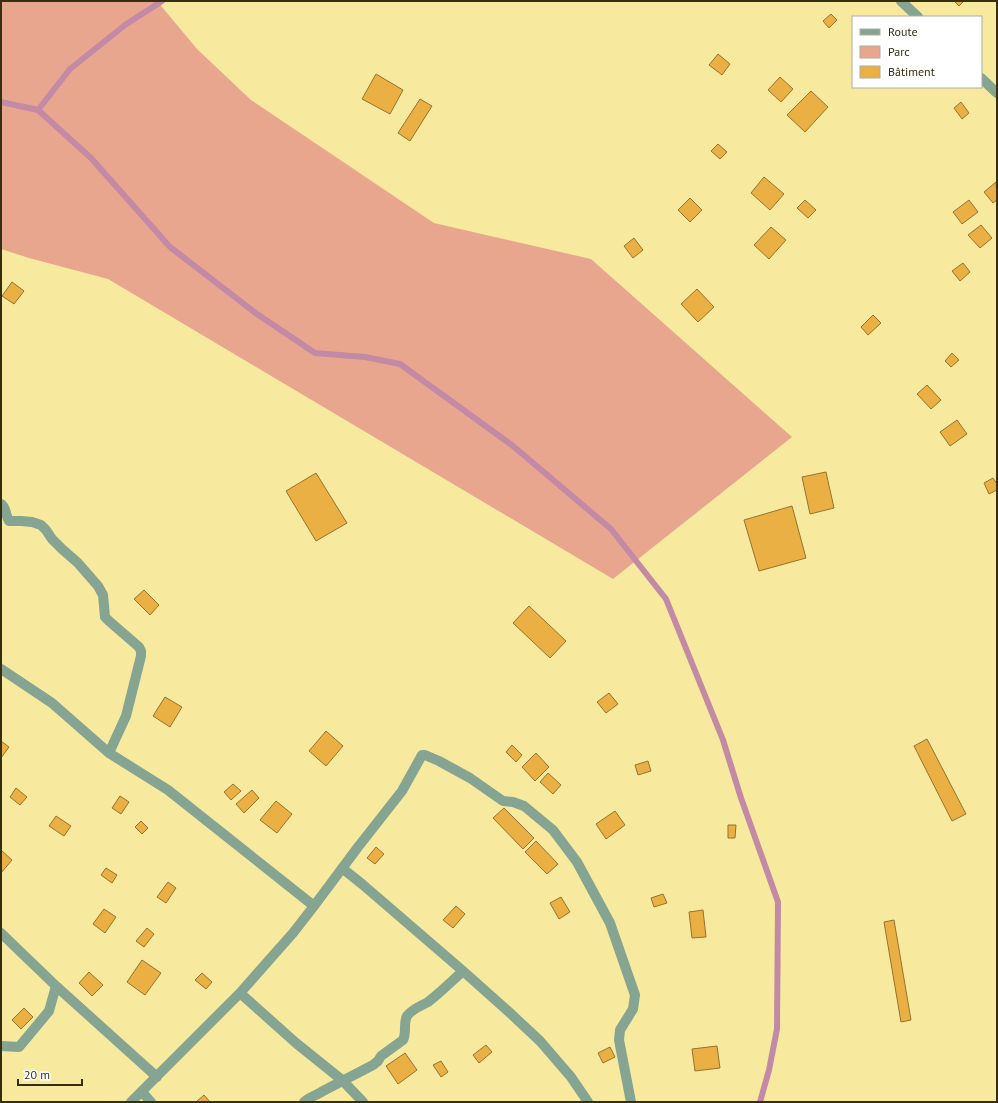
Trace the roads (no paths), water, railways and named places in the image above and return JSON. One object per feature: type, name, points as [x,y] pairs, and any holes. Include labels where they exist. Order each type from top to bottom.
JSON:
[{"type":"street","points":[[901,1],[917,16]]},
{"type":"street","points":[[982,79],[997,93]]},
{"type":"street","points":[[1,504],[5,509],[9,521],[21,521],[41,525],[62,550],[78,562],[98,586],[103,595],[105,617],[139,647],[141,656],[126,716],[109,754]]},
{"type":"street","points":[[1,669],[52,703],[109,754],[168,790],[314,906]]},
{"type":"street","points":[[131,1102],[240,993],[293,933],[402,791],[422,754],[425,754],[470,778],[503,801],[513,802],[524,806],[553,830],[577,862],[610,923],[635,995],[633,1009],[620,1030],[619,1040],[631,1102]]},
{"type":"street","points":[[342,868],[509,1012],[540,1042],[571,1077],[588,1102]]},
{"type":"street","points":[[1,933],[56,986],[157,1077]]},
{"type":"street","points":[[304,1102],[378,1061],[381,1056],[403,1040],[405,1020],[410,1012],[428,1002],[463,971]]},
{"type":"street","points":[[1,1046],[19,1047],[49,1010],[56,986]]},
{"type":"street","points":[[240,993],[296,1043],[342,1080],[363,1102]]},
{"type":"street","points":[[142,1092],[151,1102]]},
{"type":"waterway","points":[[38,110],[70,69],[125,25],[162,1]]},
{"type":"waterway","points":[[1,102],[38,110],[91,158],[170,247],[257,314],[315,353],[365,357],[400,364],[513,446],[611,529],[666,599],[723,740],[741,798],[778,902],[777,1029],[769,1070],[760,1102]]}]
